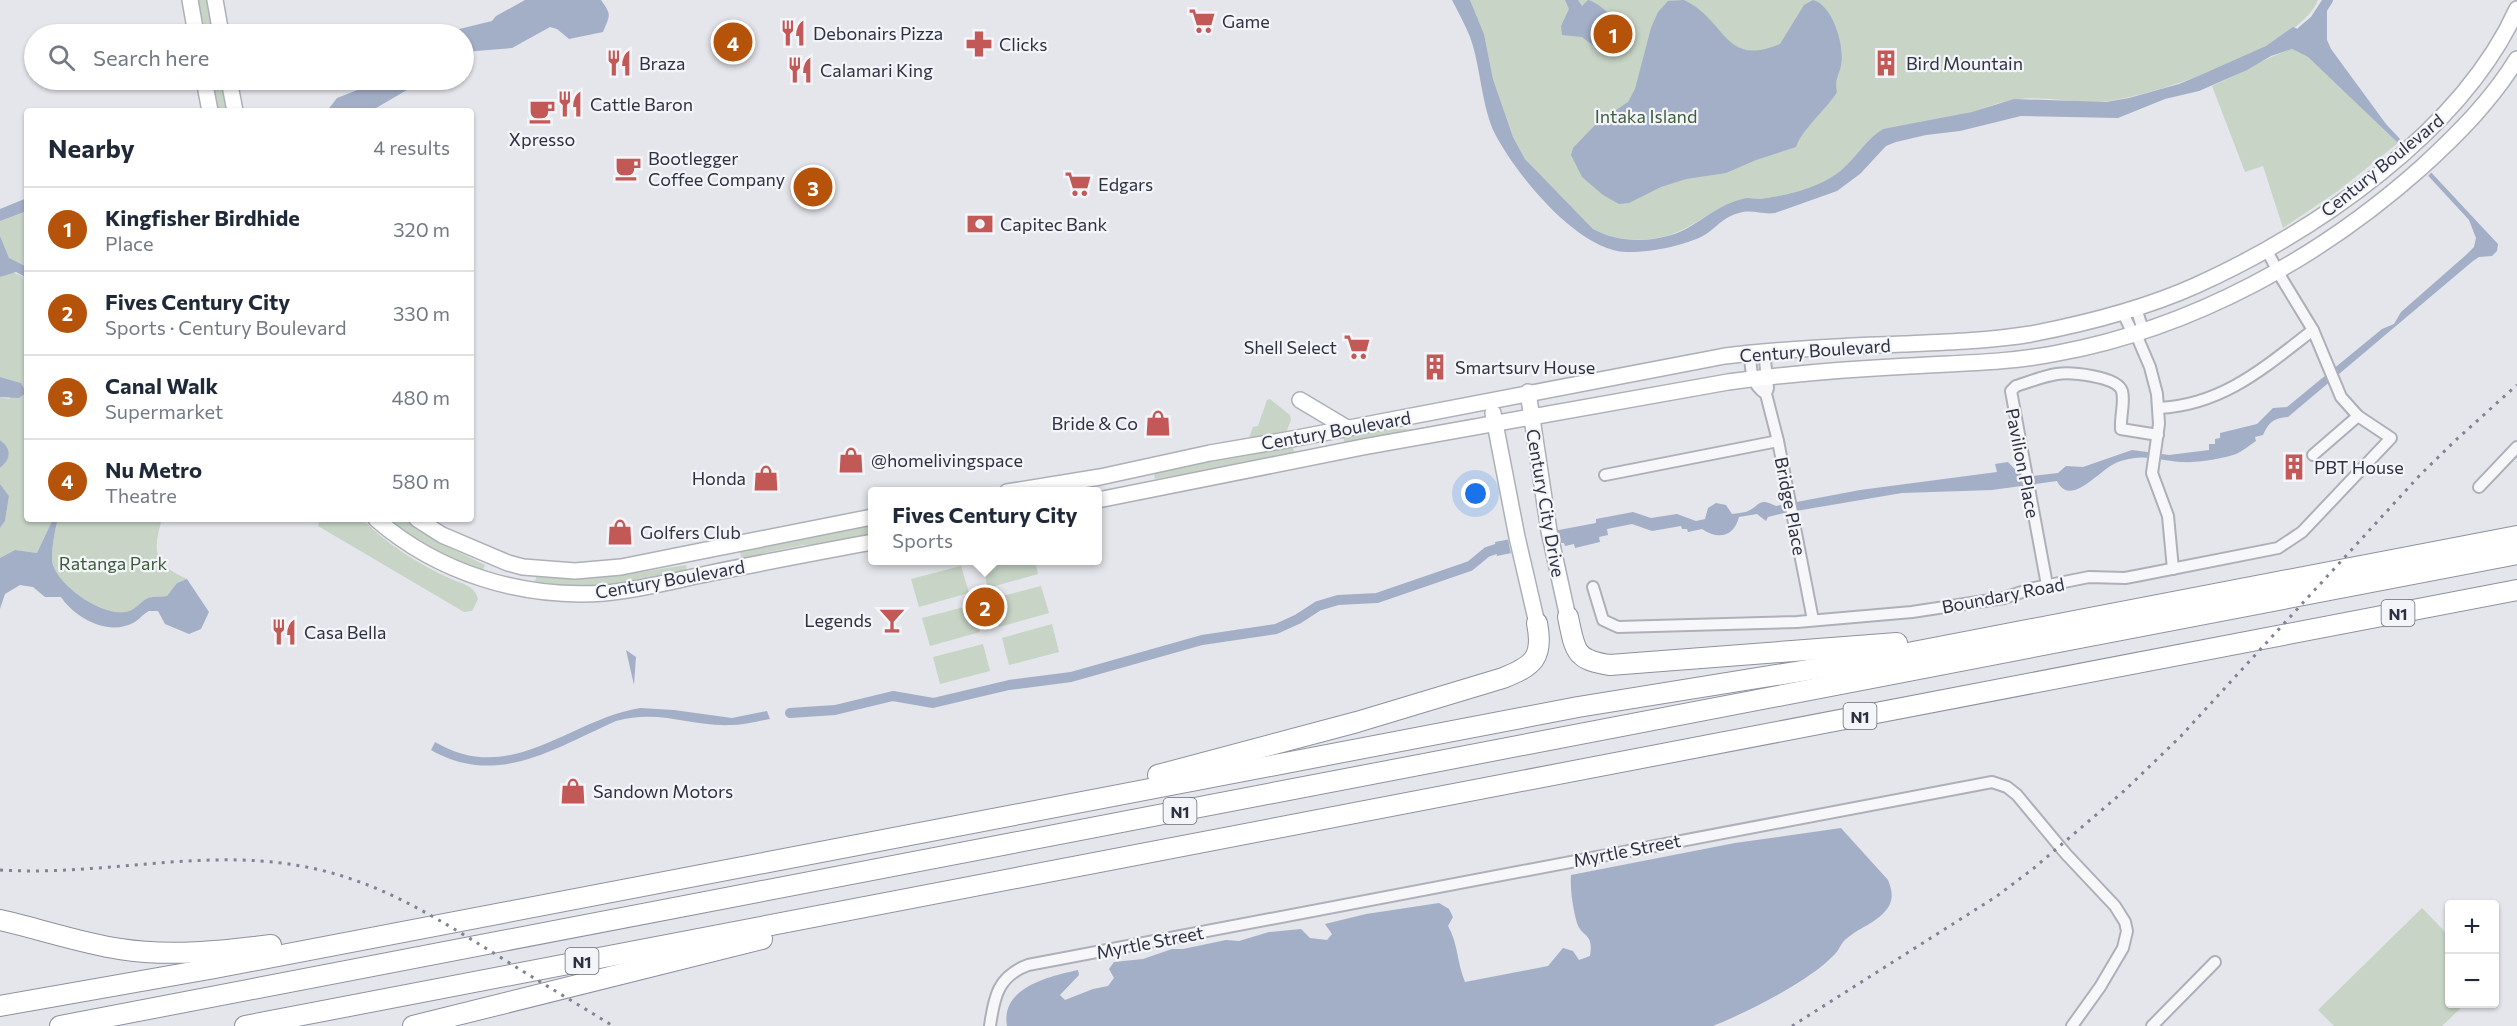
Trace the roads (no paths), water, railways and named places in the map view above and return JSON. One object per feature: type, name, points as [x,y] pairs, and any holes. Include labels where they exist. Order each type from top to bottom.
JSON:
[{"type":"highway","points":[[0,1006],[204,970],[1578,706],[1882,658],[2517,536]]},
{"type":"highway","name":"N1","points":[[60,1026],[2517,554]]},
{"type":"highway","points":[[1568,615],[1574,646],[1580,656],[1591,662],[1610,664],[1892,644],[2299,578]]},
{"type":"highway","name":"N1","points":[[245,1026],[2517,590]]},
{"type":"highway","points":[[966,824],[1357,722],[1503,678],[1522,670],[1535,660],[1540,644],[1537,621]]},
{"type":"highway","points":[[413,1026],[802,930],[918,897]]},
{"type":"highway","points":[[3,921],[119,949],[155,952],[203,952],[273,945],[347,933],[377,936]]},
{"type":"main road","points":[[190,0],[194,24]]},
{"type":"main road","points":[[215,0],[220,24]]},
{"type":"main road","name":"Century Boulevard","points":[[1038,487],[1100,477],[1210,453],[1528,393],[1757,352],[1969,342],[2030,334],[2130,310],[2197,285],[2266,249],[2344,199],[2430,129],[2455,104],[2486,63],[2517,9]]},
{"type":"main road","name":"Century Boulevard","points":[[1102,500],[1531,416],[1759,378],[1907,366],[1999,362],[2058,353],[2138,334],[2206,307],[2278,271],[2341,231],[2402,184],[2472,120],[2517,59]]},
{"type":"main road","points":[[206,90],[209,108]]},
{"type":"main road","points":[[232,90],[235,108]]},
{"type":"main road","name":"Century City Drive","points":[[1528,393],[1549,531],[1568,615]]},
{"type":"main road","points":[[1300,400],[1347,428]]},
{"type":"main road","name":"Century City Drive","points":[[1491,400],[1520,553],[1537,621]]},
{"type":"main road","name":"Century Boulevard","points":[[422,522],[442,535],[523,567],[574,571],[621,567],[868,519]]},
{"type":"main road","name":"Century Boulevard","points":[[380,522],[413,546],[452,567],[507,587],[557,594],[622,591],[868,543]]},
{"type":"street","points":[[2266,249],[2313,330],[2333,383],[2341,397],[2358,416],[2313,454]]},
{"type":"street","points":[[2130,310],[2150,367],[2159,408],[2158,435],[2152,472],[2168,516],[2173,569]]},
{"type":"street","points":[[2159,408],[2191,405],[2241,384],[2313,330]]},
{"type":"street","name":"Bridge Place","points":[[1757,352],[1759,378],[1768,388],[1766,393],[1790,496],[1813,620]]},
{"type":"street","name":"Pavilion Place","points":[[2047,585],[2010,394],[2016,386],[2055,374],[2068,373],[2114,381],[2122,393],[2121,429],[2158,435]]},
{"type":"street","name":"Boundary Road","points":[[1593,587],[1603,620],[1618,627],[1813,620],[1912,612],[2004,598],[2047,585],[2089,578],[2125,578],[2278,548],[2301,532],[2391,438],[2358,416]]},
{"type":"street","points":[[1605,475],[1778,441]]},
{"type":"street","points":[[2479,487],[2517,447]]},
{"type":"street","name":"Myrtle Street","points":[[990,1026],[999,988],[1015,970],[1028,965],[1992,782],[2007,787],[2017,795],[2066,854],[2115,906],[2125,922],[2127,931],[2123,948],[2100,987],[2072,1026]]},
{"type":"street","points":[[2152,1026],[2215,962]]},
{"type":"street","points":[[2160,1017],[2169,1026]]},
{"type":"water","points":[[525,0],[601,0],[608,12],[603,32],[569,39],[557,29],[550,27],[512,48],[474,51],[474,25],[492,21],[496,16]]},
{"type":"water","points":[[1452,0],[1470,0],[1484,34],[1493,79],[1513,137],[1525,159],[1593,229],[1615,237],[1640,240],[1675,234],[1734,201],[1787,194],[1822,182],[1845,167],[1869,140],[1883,129],[1972,112],[2014,99],[2106,102],[2179,84],[2266,46],[2293,27],[2303,31],[2315,20],[2327,3],[2327,40],[2331,49],[2386,124],[2498,244],[2497,251],[2492,256],[2479,257],[2473,261],[2288,417],[2272,422],[2263,435],[2255,437],[2256,441],[2236,454],[2194,462],[2128,459],[2110,466],[2086,485],[2070,491],[2063,489],[2057,481],[1992,490],[1902,493],[1784,513],[1768,517],[1766,521],[1757,514],[1739,517],[1737,524],[1725,535],[1714,535],[1702,529],[1688,532],[1681,526],[1652,531],[1632,524],[1607,529],[1608,535],[1599,537],[1600,542],[1575,548],[1574,544],[1565,546],[1564,543],[1559,543],[1497,556],[1495,542],[1596,523],[1596,519],[1633,512],[1651,518],[1677,514],[1696,521],[1705,519],[1708,508],[1716,503],[1726,505],[1732,514],[1742,513],[1763,502],[1776,506],[1860,490],[1997,472],[1995,464],[2008,462],[2022,477],[2058,473],[2066,466],[2083,467],[2132,450],[2169,455],[2209,450],[2209,444],[2215,444],[2215,439],[2220,438],[2220,433],[2257,424],[2273,408],[2287,407],[2382,329],[2394,324],[2401,312],[2474,247],[2476,238],[2469,220],[2398,143],[2308,57],[2292,49],[2271,56],[2247,70],[2199,91],[2165,99],[2118,118],[2021,116],[1960,131],[1926,135],[1896,142],[1886,146],[1860,174],[1837,191],[1775,213],[1744,212],[1734,215],[1726,218],[1701,237],[1657,250],[1626,252],[1607,248],[1588,238],[1550,207],[1517,169],[1495,134],[1490,123],[1470,37]]},
{"type":"water","points":[[1565,0],[1578,0],[1582,6],[1588,0],[1592,1],[1615,20],[1617,23],[1605,37],[1604,54],[1582,37],[1562,35],[1561,26],[1569,9]]},
{"type":"water","points":[[1684,0],[1698,9],[1736,46],[1747,50],[1761,50],[1780,44],[1804,5],[1813,0],[1820,3],[1832,18],[1841,48],[1842,57],[1836,84],[1837,92],[1803,133],[1796,147],[1726,173],[1686,179],[1661,187],[1629,203],[1619,204],[1603,195],[1582,177],[1571,155],[1573,148],[1596,124],[1628,102],[1635,89],[1651,28],[1658,12],[1668,1]]},
{"type":"water","points":[[357,90],[407,90],[376,108],[329,108],[337,98]]},
{"type":"water","points":[[24,199],[24,212],[0,221],[0,209]]},
{"type":"water","points":[[0,236],[9,258],[24,266],[24,276],[16,272],[0,277]]},
{"type":"water","points":[[0,377],[21,383],[24,389],[24,394],[19,398],[0,397]]},
{"type":"water","points":[[0,440],[7,447],[9,454],[0,468]]},
{"type":"water","points":[[0,484],[9,496],[5,521],[0,528]]},
{"type":"water","points":[[52,522],[57,522],[52,549],[52,561],[57,574],[64,583],[96,606],[119,612],[129,611],[148,598],[167,596],[177,583],[187,579],[209,612],[201,629],[189,634],[165,624],[158,611],[149,611],[135,622],[123,626],[103,626],[83,618],[61,597],[45,597],[33,587],[20,585],[5,594],[0,609],[0,558],[15,550],[37,553]]},
{"type":"water","points":[[626,650],[636,657],[634,685]]},
{"type":"water","points":[[640,708],[732,718],[767,711],[770,719],[742,724],[717,725],[661,718],[632,718],[616,721],[548,752],[502,765],[479,765],[455,761],[431,750],[435,742],[463,754],[489,757],[514,754],[614,715]]},
{"type":"water","points":[[1841,828],[1888,880],[1892,896],[1891,903],[1879,917],[1848,937],[1835,954],[1810,975],[1743,1013],[1713,1026],[1007,1026],[1007,1013],[1011,1002],[1019,993],[1042,980],[1055,976],[1078,970],[1079,975],[1060,995],[1065,1000],[1108,986],[1114,978],[1109,969],[1114,962],[1143,959],[1172,949],[1183,949],[1226,940],[1239,941],[1269,932],[1301,929],[1310,938],[1327,940],[1332,934],[1325,924],[1366,914],[1439,903],[1449,909],[1453,917],[1448,926],[1454,939],[1465,982],[1548,966],[1563,948],[1573,951],[1579,960],[1590,956],[1591,948],[1589,939],[1577,923],[1572,899],[1571,875],[1735,843]]},
{"type":"waterway","points":[[2302,31],[2315,20],[2328,0]]},
{"type":"waterway","points":[[790,713],[835,710],[893,696],[933,703],[1009,685],[1071,677],[1202,640],[1276,629],[1318,606],[1338,600],[1377,598],[1470,566],[1487,552],[1496,549]]},
{"type":"railway","points":[[1792,1026],[1997,896],[2034,868],[2124,791],[2181,736],[2420,475],[2517,385]]},
{"type":"railway","points":[[0,870],[90,869],[211,860],[279,863],[315,869],[378,889],[407,903],[468,937],[613,1026]]},
{"type":"place","name":"Game","points":[[1202,21]]},
{"type":"place","name":"Debonairs Pizza","points":[[793,33]]},
{"type":"place","name":"Kingfisher Birdhide","points":[[1613,34]]},
{"type":"place","name":"Nu Metro","points":[[733,42]]},
{"type":"place","name":"Clicks","points":[[979,44]]},
{"type":"place","name":"Braza","points":[[619,63]]},
{"type":"place","name":"Bird Mountain","points":[[1886,63]]},
{"type":"place","name":"Calamari King","points":[[800,70]]},
{"type":"place","name":"Cattle Baron","points":[[570,104]]},
{"type":"place","name":"Xpresso","points":[[542,111]]},
{"type":"place","name":"Bootlegger Coffee Company","points":[[628,168]]},
{"type":"place","name":"Edgars","points":[[1078,184]]},
{"type":"place","name":"Canal Walk","points":[[813,187]]},
{"type":"place","name":"Capitec Bank","points":[[980,224]]},
{"type":"place","name":"Shell Select","points":[[1357,347]]},
{"type":"place","name":"Smartsurv House","points":[[1435,367]]},
{"type":"place","name":"Bride & Co","points":[[1158,423]]},
{"type":"place","name":"@homelivingspace","points":[[851,460]]},
{"type":"place","name":"PBT House","points":[[2294,467]]},
{"type":"place","name":"Honda","points":[[766,478]]},
{"type":"place","name":"Golfers Club","points":[[620,532]]},
{"type":"place","name":"Fives Century City","points":[[985,607]]},
{"type":"place","name":"Legends","points":[[892,620]]},
{"type":"place","name":"Casa Bella","points":[[284,632]]},
{"type":"place","name":"Sandown Motors","points":[[573,791]]},
{"type":"park label","name":"Intaka Island","points":[[1646,116]]},
{"type":"park label","name":"Ratanga Park","points":[[113,563]]}]
